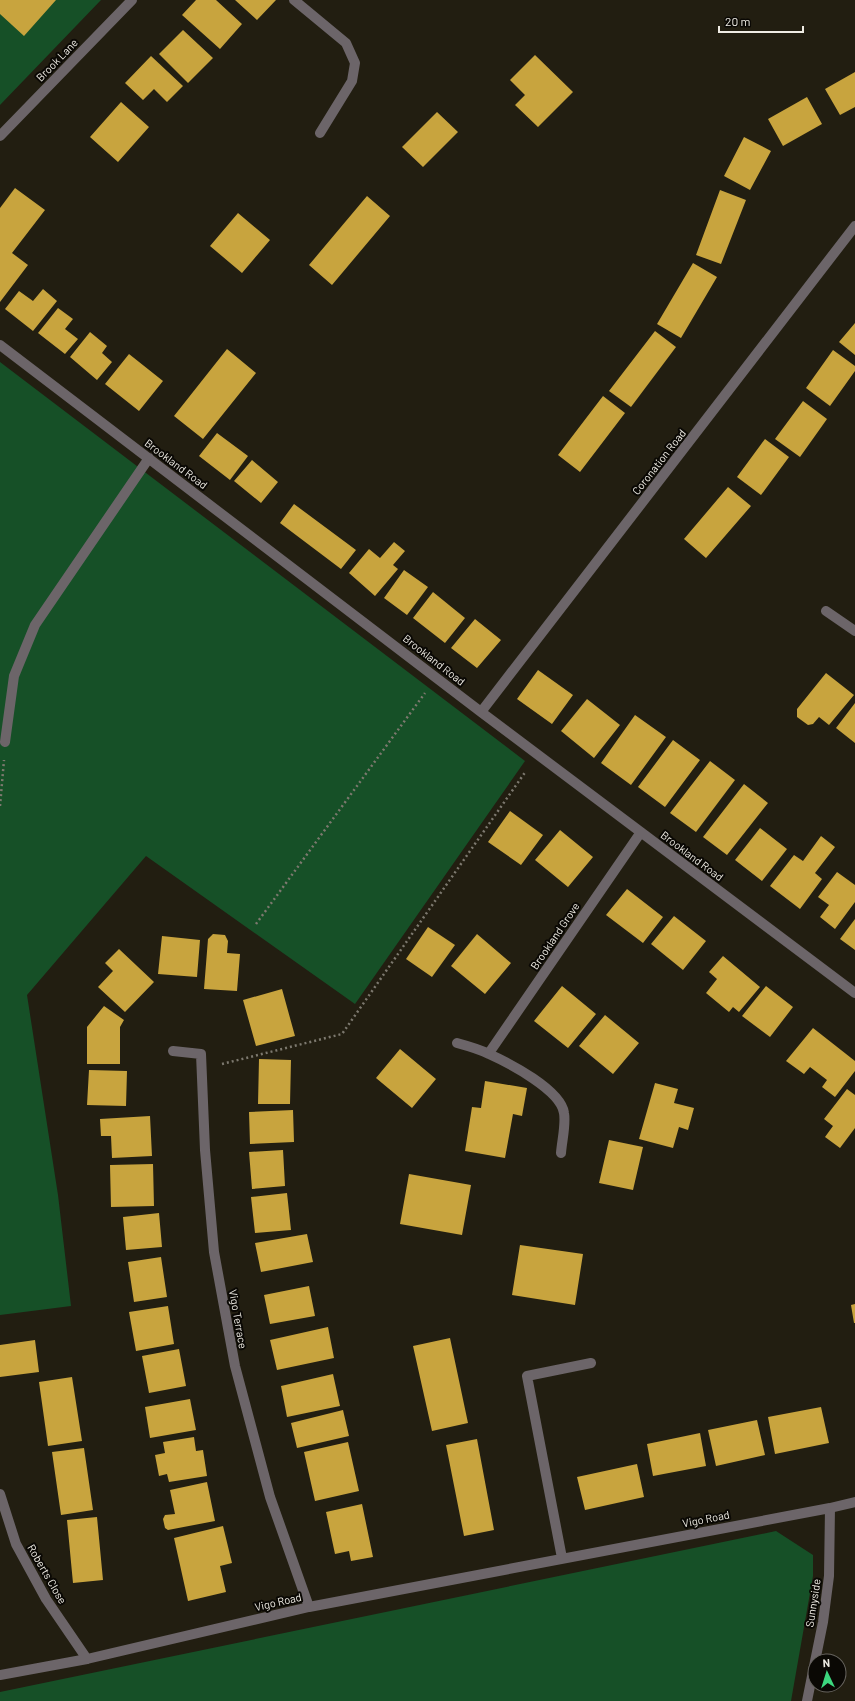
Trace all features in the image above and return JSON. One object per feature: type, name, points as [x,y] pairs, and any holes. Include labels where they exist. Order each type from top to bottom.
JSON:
[{"type":"street","name":"Brook Lane","points":[[0,136],[132,0]]},
{"type":"street","points":[[294,0],[346,43],[355,63],[352,81],[320,133]]},
{"type":"street","name":"Coronation Road","points":[[481,712],[854,228]]},
{"type":"street","name":"Brookland Road","points":[[0,345],[481,712],[855,993]]},
{"type":"street","points":[[5,742],[14,676],[35,625],[150,458]]},
{"type":"street","points":[[826,611],[855,631]]},
{"type":"street","name":"Brookland Grove","points":[[489,1053],[641,832]]},
{"type":"street","points":[[457,1043],[489,1053],[524,1072],[550,1091],[561,1103],[564,1113],[561,1153]]},
{"type":"street","name":"Vigo Terrace","points":[[173,1052],[201,1054],[205,1150],[214,1252],[235,1366],[270,1497],[309,1607]]},
{"type":"street","points":[[562,1558],[527,1376],[591,1363]]},
{"type":"street","name":"Roberts Close","points":[[0,1494],[16,1544],[46,1599],[87,1659]]},
{"type":"street","name":"Vigo Road","points":[[0,1675],[87,1659],[309,1607],[855,1502]]},
{"type":"street","name":"Sunnyside","points":[[806,1701],[823,1622],[829,1576],[830,1508]]},
{"type":"path","points":[[256,924],[437,677]]},
{"type":"path","points":[[0,806],[5,742]]},
{"type":"path","points":[[202,1069],[342,1034],[538,754]]},
{"type":"green space","points":[[0,0],[101,0],[0,105]]},
{"type":"green space","points":[[0,362],[525,761],[355,1004],[146,856],[27,995],[58,1195],[71,1306],[0,1315]]},
{"type":"green space","points":[[776,1531],[813,1555],[813,1576],[791,1701],[0,1701],[0,1692]]},
{"type":"building","points":[[0,0],[56,0],[24,36],[0,14]]},
{"type":"building","points":[[196,0],[216,0],[242,24],[220,49],[182,15]]},
{"type":"building","points":[[235,0],[276,0],[257,20]]},
{"type":"building","points":[[183,30],[213,58],[188,83],[159,54]]},
{"type":"building","points":[[535,55],[573,92],[538,127],[515,105],[525,95],[510,80]]},
{"type":"building","points":[[151,56],[183,86],[167,102],[154,89],[143,100],[125,83]]},
{"type":"building","points":[[855,72],[855,107],[840,115],[825,89]]},
{"type":"building","points":[[807,97],[822,124],[783,146],[768,119]]},
{"type":"building","points":[[121,102],[149,127],[118,162],[90,137]]},
{"type":"building","points":[[437,112],[458,132],[423,167],[402,147]]},
{"type":"building","points":[[744,137],[771,151],[750,190],[724,176]]},
{"type":"building","points":[[15,188],[45,210],[12,253],[28,265],[0,302],[0,208]]},
{"type":"building","points":[[720,190],[746,200],[721,264],[696,255]]},
{"type":"building","points":[[367,196],[390,216],[332,285],[309,265]]},
{"type":"building","points":[[238,213],[270,240],[242,273],[210,246]]},
{"type":"building","points":[[693,263],[717,277],[681,338],[657,324]]},
{"type":"building","points":[[43,289],[57,301],[33,331],[5,309],[19,291],[33,301]]},
{"type":"building","points":[[58,308],[73,319],[65,329],[78,339],[65,354],[38,333]]},
{"type":"building","points":[[855,323],[855,355],[839,342]]},
{"type":"building","points":[[655,331],[676,347],[631,407],[609,391]]},
{"type":"building","points":[[90,332],[107,346],[102,353],[112,362],[97,380],[70,357]]},
{"type":"building","points":[[227,349],[256,373],[203,439],[174,416]]},
{"type":"building","points":[[833,350],[855,366],[855,371],[830,406],[806,388]]},
{"type":"building","points":[[129,354],[163,381],[139,411],[105,384]]},
{"type":"building","points":[[603,396],[625,413],[580,472],[558,455]]},
{"type":"building","points":[[803,401],[827,419],[800,457],[775,439]]},
{"type":"building","points":[[217,433],[248,456],[230,480],[199,456]]},
{"type":"building","points":[[765,439],[789,457],[761,495],[737,477]]},
{"type":"building","points":[[252,460],[278,482],[261,503],[234,481]]},
{"type":"building","points":[[728,487],[751,506],[706,558],[684,539]]},
{"type":"building","points":[[294,504],[356,550],[341,569],[280,523]]},
{"type":"building","points":[[394,542],[405,551],[393,565],[398,569],[375,596],[349,573],[369,549],[380,558]]},
{"type":"building","points":[[404,570],[428,587],[407,615],[384,598]]},
{"type":"building","points":[[433,592],[465,618],[445,643],[413,618]]},
{"type":"building","points":[[475,619],[501,640],[477,668],[451,648]]},
{"type":"building","points":[[538,670],[573,695],[552,724],[517,699]]},
{"type":"building","points":[[826,673],[854,695],[829,725],[819,717],[813,724],[808,725],[797,717],[797,709]]},
{"type":"building","points":[[587,699],[620,725],[594,758],[561,731]]},
{"type":"building","points":[[855,703],[855,743],[836,728]]},
{"type":"building","points":[[635,715],[666,737],[631,785],[601,763]]},
{"type":"building","points":[[673,740],[700,760],[665,807],[638,787]]},
{"type":"building","points":[[710,761],[735,780],[696,832],[670,813]]},
{"type":"building","points":[[744,784],[768,803],[727,855],[703,837]]},
{"type":"building","points":[[510,811],[543,835],[521,865],[488,842]]},
{"type":"building","points":[[760,828],[787,849],[762,881],[735,860]]},
{"type":"building","points":[[560,830],[593,857],[568,887],[535,860]]},
{"type":"building","points":[[821,836],[835,847],[815,873],[822,879],[800,909],[770,886],[794,855],[803,861]]},
{"type":"building","points":[[837,872],[855,885],[855,902],[835,929],[820,917],[829,905],[818,897]]},
{"type":"building","points":[[627,889],[663,917],[643,943],[606,915]]},
{"type":"building","points":[[674,916],[706,941],[683,970],[651,944]]},
{"type":"building","points":[[855,919],[855,950],[840,939]]},
{"type":"building","points":[[428,927],[455,945],[432,977],[406,959]]},
{"type":"building","points":[[213,934],[225,935],[228,941],[227,953],[240,954],[237,991],[204,989],[208,939]]},
{"type":"building","points":[[477,934],[511,963],[485,994],[451,966]]},
{"type":"building","points":[[162,936],[200,940],[197,977],[158,974]]},
{"type":"building","points":[[119,949],[154,982],[125,1012],[98,987],[113,971],[105,963]]},
{"type":"building","points":[[723,956],[760,987],[739,1012],[733,1007],[729,1012],[706,993],[717,979],[709,972]]},
{"type":"building","points":[[562,986],[596,1014],[568,1048],[534,1021]]},
{"type":"building","points":[[766,986],[793,1007],[770,1037],[742,1016]]},
{"type":"building","points":[[282,989],[295,1036],[256,1046],[243,1000]]},
{"type":"building","points":[[104,1006],[124,1020],[120,1027],[120,1064],[87,1064],[87,1027]]},
{"type":"building","points":[[605,1015],[639,1043],[613,1074],[579,1046]]},
{"type":"building","points":[[813,1028],[855,1061],[855,1071],[835,1097],[822,1087],[827,1080],[810,1067],[804,1074],[786,1061]]},
{"type":"building","points":[[400,1049],[436,1079],[412,1108],[376,1078]]},
{"type":"building","points":[[259,1059],[291,1060],[290,1104],[258,1104]]},
{"type":"building","points":[[89,1070],[127,1071],[126,1106],[87,1105]]},
{"type":"building","points":[[485,1081],[527,1088],[522,1116],[513,1114],[505,1158],[465,1151],[472,1107],[481,1108]]},
{"type":"building","points":[[655,1083],[678,1089],[674,1103],[694,1108],[688,1130],[679,1127],[673,1148],[639,1139]]},
{"type":"building","points":[[847,1089],[855,1095],[855,1128],[840,1148],[825,1137],[833,1126],[824,1119]]},
{"type":"building","points":[[293,1110],[294,1142],[250,1144],[249,1112]]},
{"type":"building","points":[[150,1116],[152,1156],[112,1158],[111,1136],[101,1136],[100,1119]]},
{"type":"building","points":[[609,1140],[643,1147],[633,1190],[599,1183]]},
{"type":"building","points":[[283,1150],[285,1186],[252,1189],[249,1152]]},
{"type":"building","points":[[153,1164],[154,1206],[111,1207],[110,1165]]},
{"type":"building","points":[[409,1174],[471,1185],[462,1235],[400,1224]]},
{"type":"building","points":[[287,1193],[291,1230],[255,1233],[251,1197]]},
{"type":"building","points":[[159,1213],[162,1247],[126,1250],[123,1217]]},
{"type":"building","points":[[307,1234],[313,1262],[261,1272],[255,1243]]},
{"type":"building","points":[[520,1245],[583,1254],[575,1305],[512,1295]]},
{"type":"building","points":[[161,1257],[167,1297],[134,1302],[128,1262]]},
{"type":"building","points":[[309,1286],[315,1316],[270,1324],[264,1295]]},
{"type":"building","points":[[855,1304],[855,1323],[854,1323],[851,1305]]},
{"type":"building","points":[[168,1306],[174,1344],[136,1351],[129,1312]]},
{"type":"building","points":[[328,1327],[334,1358],[277,1370],[270,1340]]},
{"type":"building","points":[[450,1338],[468,1423],[432,1431],[413,1346]]},
{"type":"building","points":[[35,1340],[39,1372],[0,1377],[0,1345]]},
{"type":"building","points":[[179,1349],[186,1386],[149,1393],[142,1356]]},
{"type":"building","points":[[333,1374],[340,1406],[287,1417],[281,1386]]},
{"type":"building","points":[[72,1377],[82,1441],[48,1446],[39,1382]]},
{"type":"building","points":[[190,1399],[196,1430],[150,1438],[145,1407]]},
{"type":"building","points":[[821,1407],[829,1443],[775,1454],[768,1417]]},
{"type":"building","points":[[343,1410],[349,1436],[297,1448],[291,1423]]},
{"type":"building","points":[[757,1420],[765,1455],[716,1466],[708,1430]]},
{"type":"building","points":[[700,1433],[706,1466],[653,1476],[647,1444]]},
{"type":"building","points":[[194,1437],[196,1451],[203,1450],[207,1476],[169,1482],[167,1474],[159,1476],[155,1455],[165,1453],[163,1442]]},
{"type":"building","points":[[477,1439],[494,1530],[464,1536],[446,1445]]},
{"type":"building","points":[[348,1442],[359,1491],[315,1501],[304,1452]]},
{"type":"building","points":[[84,1448],[93,1510],[61,1515],[52,1452]]},
{"type":"building","points":[[637,1464],[644,1497],[585,1510],[577,1477]]},
{"type":"building","points":[[207,1482],[215,1521],[168,1530],[165,1528],[163,1519],[165,1515],[175,1514],[170,1490]]},
{"type":"building","points":[[362,1504],[373,1557],[351,1561],[349,1551],[335,1554],[326,1512]]},
{"type":"building","points":[[97,1517],[103,1580],[73,1583],[67,1520]]},
{"type":"building","points":[[223,1526],[232,1563],[220,1566],[226,1592],[188,1601],[174,1538]]}]
